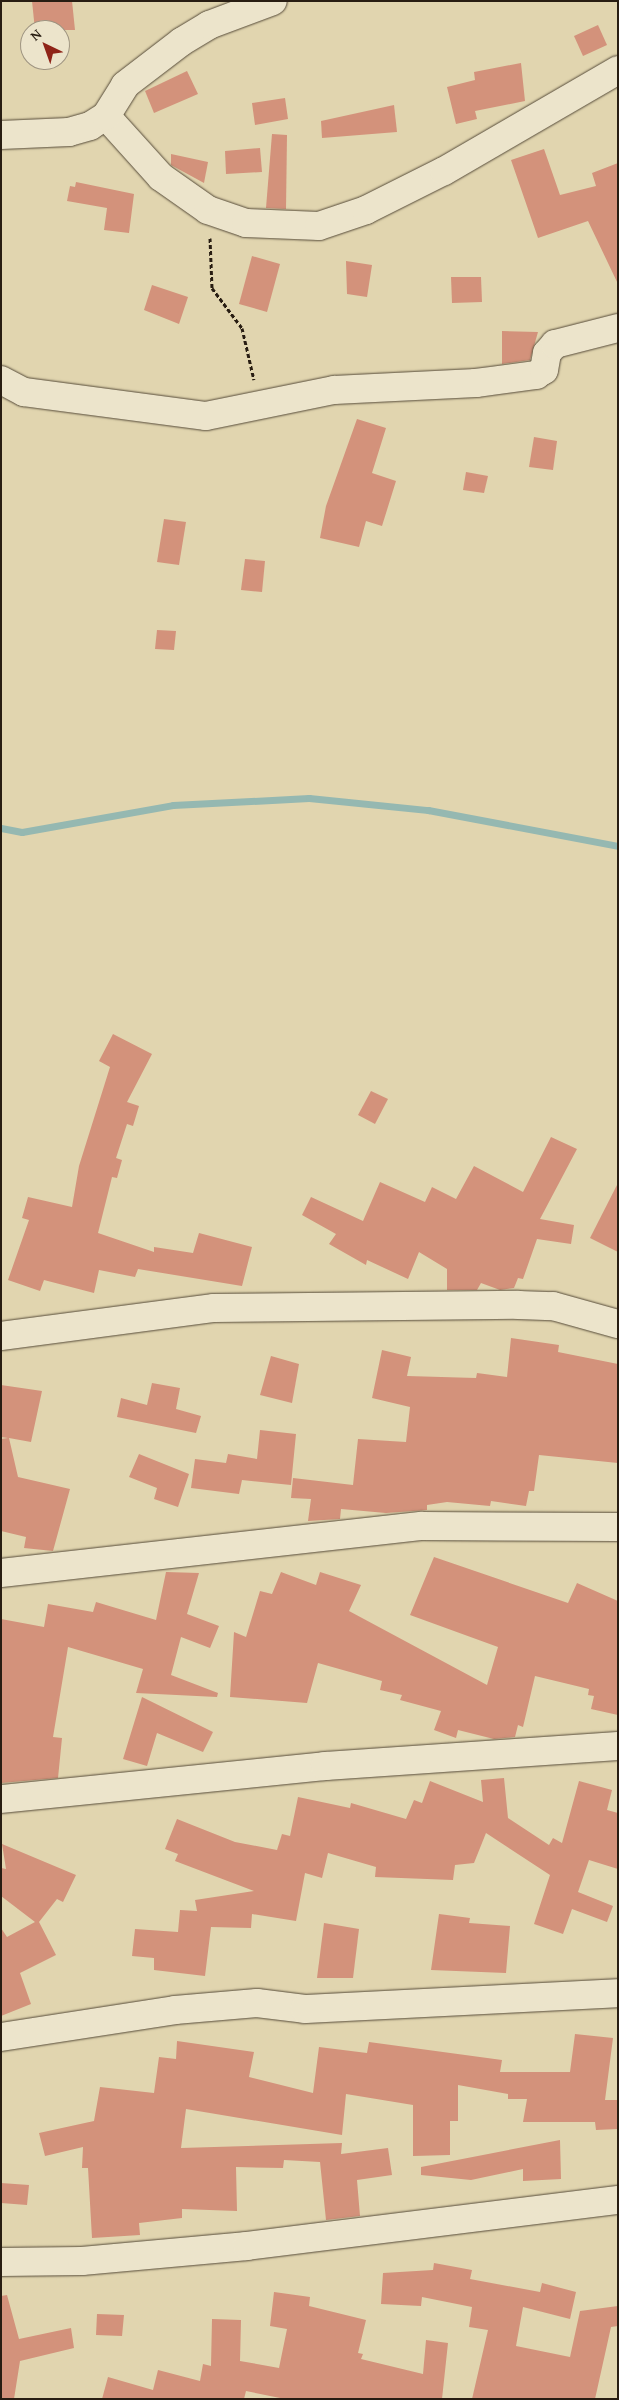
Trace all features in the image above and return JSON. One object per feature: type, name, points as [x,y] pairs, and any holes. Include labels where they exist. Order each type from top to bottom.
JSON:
[{"type":"street","points":[[1,134],[69,132],[106,116],[125,85],[174,47],[209,26],[273,1]]},
{"type":"street","points":[[106,116],[161,177],[208,210],[246,223],[319,226],[366,210],[618,70]]},
{"type":"street","points":[[1,380],[24,392],[206,416],[334,390],[476,383],[536,375],[544,370],[547,353],[555,344],[618,328]]},
{"type":"street","points":[[1,1336],[214,1308],[553,1306],[618,1324]]},
{"type":"street","points":[[1,1573],[422,1526],[618,1527]]},
{"type":"street","points":[[1,1798],[325,1766],[591,1745],[618,1746]]},
{"type":"street","points":[[1,2037],[175,2010],[257,2003],[305,2009],[618,1993]]},
{"type":"street","points":[[1,2262],[82,2261],[248,2246],[618,2200]]},
{"type":"path","points":[[208,210],[212,288],[242,328],[251,376],[276,402]]},
{"type":"building","points":[[32,1],[72,1],[75,30],[70,30],[70,20],[34,20]]},
{"type":"building","points":[[598,25],[607,45],[583,56],[574,36]]},
{"type":"building","points":[[521,63],[525,101],[475,111],[477,119],[456,124],[447,87],[475,80],[474,72]]},
{"type":"building","points":[[187,71],[198,94],[154,113],[145,91]]},
{"type":"building","points":[[285,98],[288,119],[255,125],[252,103]]},
{"type":"building","points":[[394,105],[397,132],[322,138],[321,121]]},
{"type":"building","points":[[272,134],[287,135],[286,209],[266,208]]},
{"type":"building","points":[[260,148],[262,172],[226,174],[225,151]]},
{"type":"building","points":[[544,149],[560,195],[596,186],[592,173],[618,163],[618,284],[588,221],[538,238],[511,160]]},
{"type":"building","points":[[171,154],[208,162],[204,183],[171,165]]},
{"type":"building","points":[[76,182],[134,194],[129,233],[104,230],[107,208],[67,201],[70,186],[75,187]]},
{"type":"building","points":[[252,256],[280,264],[267,312],[239,304]]},
{"type":"building","points":[[346,261],[372,265],[367,297],[347,294]]},
{"type":"building","points":[[451,277],[481,277],[482,302],[452,303]]},
{"type":"building","points":[[152,285],[188,297],[179,324],[144,310]]},
{"type":"building","points":[[502,331],[538,332],[530,360],[502,364]]},
{"type":"building","points":[[357,419],[386,428],[372,473],[396,481],[382,526],[366,521],[359,547],[320,538],[326,506]]},
{"type":"building","points":[[534,437],[557,441],[553,470],[529,467]]},
{"type":"building","points":[[466,472],[488,476],[484,493],[463,490]]},
{"type":"building","points":[[164,519],[186,522],[179,565],[157,562]]},
{"type":"building","points":[[245,559],[265,561],[262,592],[241,590]]},
{"type":"building","points":[[157,630],[176,631],[174,650],[155,649]]},
{"type":"building","points":[[113,1034],[152,1054],[127,1102],[139,1106],[133,1126],[127,1124],[116,1158],[122,1160],[117,1178],[112,1177],[98,1233],[154,1252],[154,1247],[193,1253],[199,1233],[252,1247],[242,1286],[138,1269],[135,1277],[99,1270],[94,1293],[44,1280],[40,1291],[8,1280],[29,1220],[22,1218],[28,1197],[72,1207],[79,1166],[110,1067],[99,1061]]},
{"type":"building","points":[[371,1091],[388,1099],[375,1124],[358,1115]]},
{"type":"building","points":[[551,1137],[577,1149],[540,1219],[574,1225],[571,1244],[537,1239],[523,1279],[518,1278],[514,1288],[500,1290],[481,1283],[477,1290],[447,1290],[447,1269],[419,1252],[408,1279],[367,1260],[366,1265],[329,1244],[336,1234],[302,1215],[311,1197],[363,1221],[380,1182],[425,1202],[432,1187],[456,1199],[474,1166],[523,1192]]},
{"type":"building","points":[[618,1183],[618,1252],[590,1238]]},
{"type":"building","points":[[511,1338],[559,1345],[558,1352],[618,1364],[618,1463],[539,1455],[534,1491],[529,1491],[526,1506],[491,1501],[490,1506],[447,1502],[427,1505],[427,1510],[386,1513],[341,1509],[340,1519],[308,1521],[311,1499],[291,1498],[293,1478],[353,1485],[358,1439],[406,1442],[410,1407],[372,1398],[382,1350],[411,1357],[407,1376],[476,1378],[477,1373],[507,1377]]},
{"type":"building","points":[[271,1356],[299,1364],[292,1403],[260,1395]]},
{"type":"building","points":[[152,1383],[180,1388],[176,1409],[201,1416],[196,1433],[117,1417],[121,1398],[147,1405]]},
{"type":"building","points":[[1,1385],[42,1391],[31,1442],[9,1438],[18,1477],[70,1489],[53,1551],[24,1548],[26,1537],[1,1531],[1,1439],[8,1438],[1,1437]]},
{"type":"building","points":[[260,1430],[296,1434],[291,1485],[242,1480],[239,1494],[191,1488],[195,1459],[226,1463],[228,1454],[257,1459]]},
{"type":"building","points":[[139,1454],[189,1474],[178,1507],[154,1499],[157,1488],[129,1477]]},
{"type":"building","points":[[434,1557],[568,1603],[577,1583],[618,1601],[618,1715],[591,1709],[594,1696],[588,1695],[589,1689],[535,1676],[523,1727],[518,1725],[515,1737],[494,1739],[458,1730],[456,1738],[434,1730],[441,1711],[400,1700],[402,1695],[380,1690],[382,1681],[318,1663],[307,1703],[230,1697],[234,1632],[246,1637],[260,1591],[272,1594],[281,1572],[316,1585],[320,1572],[361,1585],[349,1611],[487,1685],[498,1647],[410,1615]]},
{"type":"building","points":[[166,1572],[199,1573],[187,1614],[219,1626],[210,1648],[181,1637],[171,1675],[218,1693],[217,1697],[136,1693],[143,1669],[68,1647],[53,1737],[62,1738],[58,1778],[1,1783],[1,1619],[44,1627],[48,1604],[93,1612],[96,1602],[156,1620]]},
{"type":"building","points":[[142,1697],[213,1732],[203,1752],[157,1733],[147,1766],[123,1759]]},
{"type":"building","points":[[504,1778],[508,1818],[549,1845],[553,1838],[562,1843],[579,1781],[612,1790],[607,1810],[618,1813],[618,1869],[589,1860],[578,1892],[613,1906],[607,1922],[572,1909],[563,1934],[534,1924],[550,1875],[486,1833],[474,1863],[455,1865],[453,1880],[375,1877],[376,1867],[328,1853],[322,1878],[305,1873],[296,1921],[252,1914],[251,1928],[211,1927],[205,1976],[154,1970],[154,1958],[132,1956],[135,1929],[178,1932],[180,1910],[197,1911],[195,1900],[254,1891],[175,1861],[178,1854],[165,1849],[177,1819],[235,1842],[277,1850],[282,1834],[290,1836],[298,1797],[350,1808],[351,1803],[406,1819],[414,1800],[422,1803],[430,1781],[483,1802],[481,1780]]},
{"type":"building","points":[[2,1844],[76,1875],[63,1902],[57,1899],[39,1922],[56,1955],[20,1973],[31,2004],[1,2016],[1,1928],[7,1937],[35,1922],[1,1896],[1,1868],[6,1869]]},
{"type":"building","points":[[439,1914],[470,1918],[469,1923],[510,1926],[506,1973],[431,1970]]},
{"type":"building","points":[[324,1923],[359,1929],[353,1978],[317,1978]]},
{"type":"building","points":[[575,2034],[613,2038],[605,2100],[618,2100],[618,2129],[596,2130],[595,2122],[523,2122],[527,2099],[508,2099],[508,2094],[458,2085],[458,2121],[450,2121],[450,2155],[413,2156],[413,2105],[346,2094],[342,2135],[186,2109],[181,2148],[342,2143],[341,2154],[388,2148],[392,2175],[357,2180],[360,2216],[326,2220],[320,2162],[284,2160],[283,2168],[236,2167],[237,2211],[182,2209],[182,2218],[139,2223],[140,2235],[92,2238],[88,2168],[82,2168],[83,2147],[45,2156],[39,2133],[94,2121],[100,2087],[154,2093],[159,2057],[176,2059],[177,2041],[254,2052],[249,2077],[313,2093],[319,2047],[367,2053],[369,2042],[502,2060],[500,2072],[570,2072]]},
{"type":"building","points":[[560,2140],[561,2179],[523,2181],[523,2169],[471,2180],[421,2175],[421,2167]]},
{"type":"building","points":[[1,2183],[29,2185],[27,2205],[1,2203]]},
{"type":"building","points":[[434,2263],[472,2270],[470,2279],[540,2292],[542,2283],[576,2292],[570,2319],[523,2307],[516,2346],[570,2357],[580,2311],[618,2306],[618,2326],[611,2327],[595,2399],[472,2399],[488,2330],[469,2327],[472,2307],[422,2297],[421,2306],[381,2304],[383,2273],[433,2270]]},
{"type":"building","points":[[274,2292],[310,2297],[309,2306],[366,2320],[358,2353],[363,2354],[361,2359],[423,2374],[426,2340],[448,2343],[442,2399],[285,2399],[246,2391],[244,2399],[102,2399],[108,2377],[153,2390],[158,2370],[200,2381],[203,2364],[211,2366],[212,2319],[241,2320],[240,2361],[279,2368],[287,2329],[270,2326]]},
{"type":"building","points":[[7,2295],[19,2339],[71,2328],[74,2348],[20,2361],[14,2399],[1,2399],[1,2296]]},
{"type":"building","points":[[97,2314],[124,2315],[122,2336],[96,2335]]},
{"type":"waterway","points":[[1,828],[22,832],[173,805],[309,798],[428,810],[618,846]]}]
